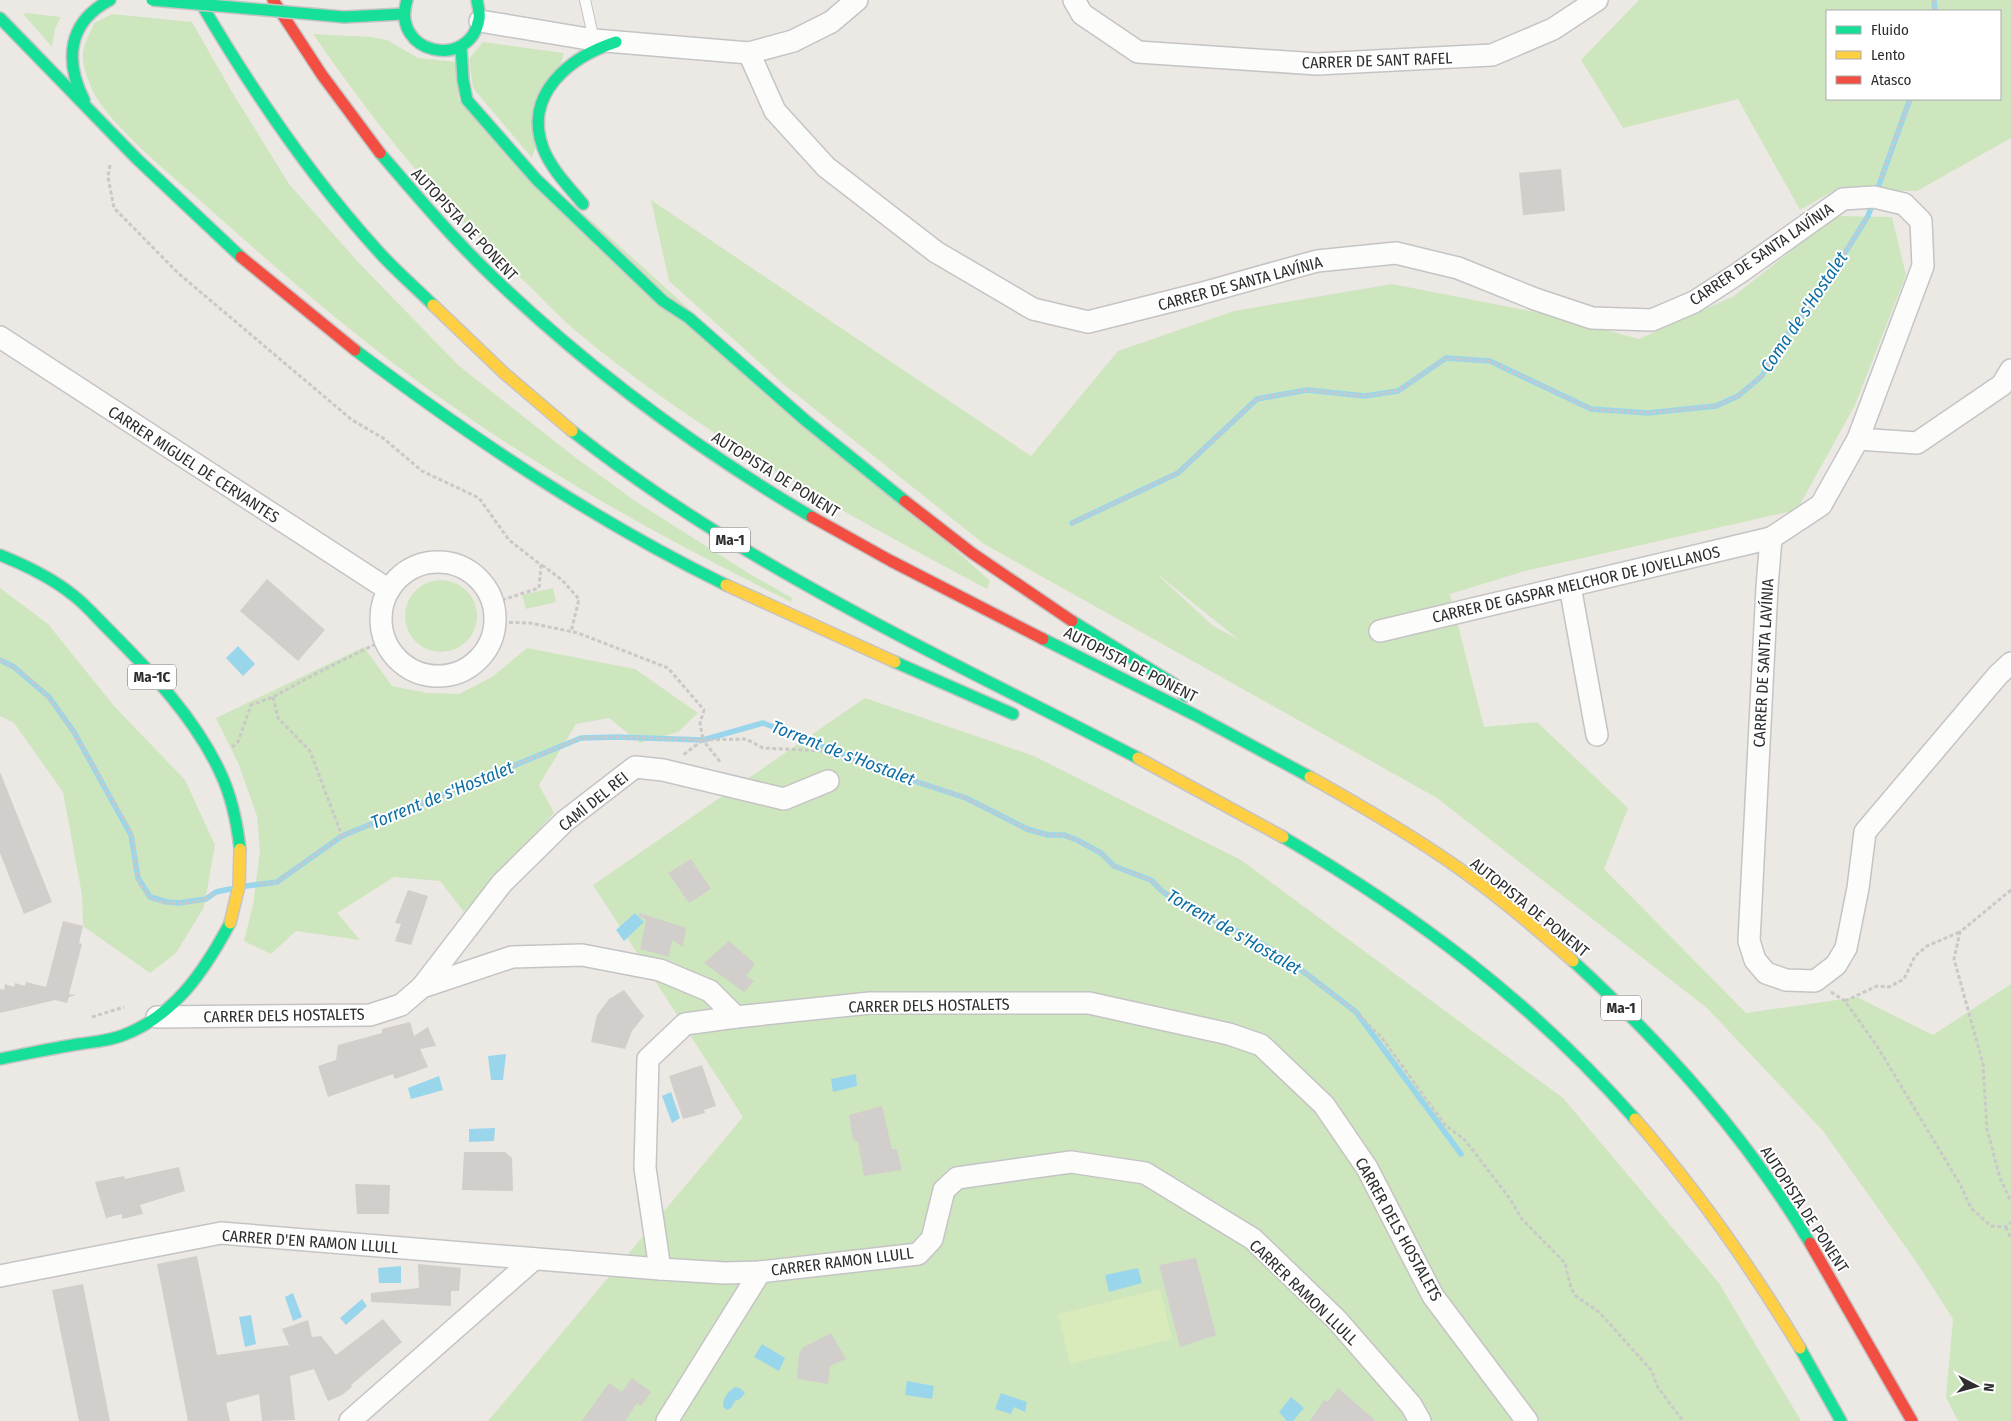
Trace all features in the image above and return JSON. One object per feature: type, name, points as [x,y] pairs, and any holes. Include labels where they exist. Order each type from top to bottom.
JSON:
[{"type":"main road","points":[[94,116],[76,82],[72,67],[72,52],[74,38],[88,14],[96,7],[110,0]]},
{"type":"main road","points":[[152,0],[344,18],[404,14]]},
{"type":"main road","name":"Ma-1","points":[[199,0],[251,86],[282,130],[380,252],[491,363],[613,463],[700,522],[804,584],[881,626],[1233,808],[1318,857],[1400,910],[1454,949],[1518,1001],[1584,1064],[1656,1140],[1714,1215],[1798,1340],[1841,1421]]},
{"type":"main road","name":"AUTOPISTA DE PONENT","points":[[273,0],[318,72],[386,161],[426,208],[508,293],[616,386],[736,471],[820,522],[924,578],[1206,720],[1318,780],[1422,843],[1501,899],[1584,972],[1655,1041],[1695,1085],[1759,1165],[1816,1253],[1886,1372],[1912,1421]]},
{"type":"main road","points":[[407,0],[404,14],[407,27],[413,39],[423,47],[435,51],[448,52],[470,40],[476,31],[478,10]]},
{"type":"main road","points":[[0,18],[94,116],[186,207],[300,307],[405,388],[532,475],[632,534],[792,617],[1020,718]]},
{"type":"main road","points":[[591,214],[550,160],[543,146],[540,133],[540,109],[550,85],[560,73],[585,54],[603,45],[616,42]]},
{"type":"main road","points":[[460,47],[462,80],[467,100],[537,180],[663,300],[689,318],[805,420],[885,486],[972,553],[1033,595],[1130,659],[1174,684],[1206,720]]},
{"type":"main road","points":[[604,227],[689,318]]},
{"type":"main road","name":"Ma-1C","points":[[0,555],[11,558],[74,596],[115,636],[181,713],[214,762],[232,803],[238,826],[240,849],[240,887],[230,923],[200,975],[179,1000],[157,1017],[119,1036],[0,1059]]},
{"type":"main road","points":[[1358,896],[1400,910]]},
{"type":"main road","points":[[1886,1372],[1906,1386]]},
{"type":"street","points":[[478,10],[594,40],[749,53],[793,41],[831,22],[857,0]]},
{"type":"street","name":"CARRER DE SANT RAFEL","points":[[1074,0],[1082,14],[1138,52],[1317,64],[1492,55],[1553,29],[1597,0]]},
{"type":"street","name":"CARRER DE SANTA LAVÍNIA","points":[[749,53],[776,111],[826,167],[936,252],[1033,309],[1088,322],[1199,294],[1317,261],[1396,253],[1458,268],[1535,299],[1592,318],[1652,320],[1694,302],[1739,273],[1843,199],[1874,197],[1904,204],[1921,221],[1924,266],[1858,439],[1821,505],[1771,538],[1749,941],[1755,960],[1766,973],[1786,980],[1815,981]]},
{"type":"street","name":"CARRER MIGUEL DE CERVANTES","points":[[0,337],[389,590]]},
{"type":"street","points":[[1858,439],[1917,443],[2002,386],[2011,370]]},
{"type":"street","name":"CARRER DE GASPAR MELCHOR DE JOVELLANOS","points":[[1380,631],[1771,538]]},
{"type":"street","points":[[436,561],[455,564],[472,572],[485,586],[495,612],[492,640],[482,656],[467,668],[450,675],[431,676],[413,670],[398,659],[386,639],[382,626],[382,608],[389,590],[401,575],[417,565],[436,561]]},
{"type":"street","points":[[1570,586],[1597,735]]},
{"type":"street","points":[[1815,981],[1836,965],[1846,948],[1858,888],[1865,832],[1998,675],[2011,663]]},
{"type":"street","name":"CAMÍ DEL REI","points":[[422,987],[502,883],[565,821],[635,767],[663,770],[784,799],[828,781]]},
{"type":"street","name":"CARRER DELS HOSTALETS","points":[[157,1017],[370,1015],[401,1004],[422,987],[512,957],[582,955],[660,970],[710,991],[736,1017],[870,1003],[1089,1003],[1229,1034],[1261,1044],[1324,1104],[1367,1168],[1433,1296],[1527,1421]]},
{"type":"street","points":[[660,1269],[644,1168],[648,1060],[685,1024],[736,1017]]},
{"type":"street","name":"CARRER RAMON LLULL","points":[[534,1259],[725,1273],[760,1272],[918,1254],[932,1239],[944,1190],[957,1178],[1071,1162],[1145,1174],[1253,1239],[1336,1319],[1411,1405],[1420,1421]]},
{"type":"street","name":"CARRER D'EN RAMON LLULL","points":[[0,1276],[221,1233],[534,1259]]},
{"type":"street","points":[[350,1421],[534,1259]]},
{"type":"street","points":[[667,1421],[760,1272]]},
{"type":"lane","points":[[585,0],[594,40]]},
{"type":"path","points":[[1072,523],[1178,473],[1257,399],[1306,390],[1365,396],[1398,391],[1446,358],[1490,361],[1591,409],[1648,413],[1716,406],[1738,396],[1762,376],[1778,346],[1824,286],[1868,216],[1910,100]]},
{"type":"path","points":[[115,137],[108,177],[114,208],[178,273],[352,420],[383,438],[422,471],[478,498],[509,540],[562,580],[579,599],[570,632]]},
{"type":"path","points":[[495,612],[539,588],[541,565]]},
{"type":"path","points":[[495,612],[530,623],[570,632],[668,668],[704,710],[700,723],[703,740],[741,788]]},
{"type":"path","points":[[214,762],[238,742],[251,706],[273,697],[313,674],[386,639]]},
{"type":"path","points":[[0,660],[14,667],[50,697],[74,732],[131,834],[138,878],[150,897],[179,903],[206,899],[216,892]]},
{"type":"path","points":[[273,697],[278,718],[310,751],[342,836]]},
{"type":"path","points":[[253,885],[277,882],[342,836],[582,738],[746,739],[763,748],[824,751],[966,798],[1027,830],[1048,835],[1064,835],[1076,840],[1100,853],[1114,866],[1151,880],[1163,892],[1195,912],[1254,939],[1287,959],[1356,1012],[1382,1038],[1445,1125],[1465,1140],[1510,1199],[1522,1219],[1565,1263],[1570,1288],[1576,1296],[1600,1312],[1652,1371],[1657,1386],[1683,1421]]},
{"type":"path","points":[[663,770],[703,740]]},
{"type":"path","points":[[1844,1002],[1877,986],[1889,987],[1904,979],[1915,956],[1927,946],[1960,932],[2011,890]]},
{"type":"path","points":[[1960,932],[1954,959],[1983,1064],[1987,1129],[2000,1178],[2011,1202]]},
{"type":"path","points":[[1815,981],[1844,1002],[1877,1046],[1960,1184],[1972,1208],[1991,1226],[2006,1227],[2011,1222]]},
{"type":"path","points":[[86,1019],[131,1006]]},
{"type":"path","points":[[2006,1227],[2011,1239]]},
{"type":"green space","points":[[1639,0],[2011,0],[2011,138],[1917,191],[1835,190],[1800,210],[1738,99],[1623,128],[1581,60]]},
{"type":"green space","points":[[25,13],[61,17],[55,29],[52,47],[24,15]]},
{"type":"green space","points":[[112,14],[192,22],[232,92],[289,184],[358,262],[458,365],[576,458],[638,503],[750,574],[792,598],[791,602],[699,555],[608,505],[520,452],[404,371],[342,323],[282,272],[167,172],[119,127],[95,96],[84,68],[83,50],[94,23]]},
{"type":"green space","points":[[313,34],[371,37],[387,40],[418,58],[456,62],[459,101],[990,581],[987,589],[827,502],[775,471],[674,405],[577,332],[475,233],[429,185],[369,111]]},
{"type":"green space","points":[[483,42],[564,53],[532,158],[473,88],[469,59]]},
{"type":"green space","points":[[651,200],[1031,456],[1118,351],[1234,311],[1392,284],[1551,315],[1639,339],[1734,296],[1835,216],[1892,217],[1906,275],[1855,405],[1797,510],[1525,571],[1450,594],[1484,727],[1537,722],[1628,808],[1604,869],[1746,1013],[1857,997],[1933,1035],[2011,984],[2011,1421],[1958,1421],[1946,1397],[1953,1319],[1917,1263],[1823,1131],[1707,1008],[1437,798],[984,544],[782,383],[669,281]],"holes":[[[1160,576],[1239,640],[1212,625]]]},
{"type":"green space","points":[[434,580],[448,580],[467,590],[477,609],[477,623],[467,642],[448,652],[434,652],[415,642],[405,623],[405,609],[415,590]]},
{"type":"green space","points":[[0,588],[48,624],[114,706],[185,780],[215,845],[204,907],[176,953],[150,973],[83,926],[82,895],[63,792],[14,723],[0,716]]},
{"type":"green space","points":[[553,588],[556,602],[526,609],[522,595]]},
{"type":"green space","points":[[364,647],[392,686],[427,693],[459,694],[492,677],[527,648],[635,669],[698,713],[678,732],[640,743],[609,718],[576,724],[539,785],[554,813],[464,912],[440,881],[394,877],[337,913],[360,940],[296,931],[271,954],[244,941],[253,905],[260,850],[257,816],[239,765],[216,718]]},
{"type":"green space","points":[[865,698],[1034,756],[1241,860],[1563,1098],[1719,1283],[1801,1421],[488,1421],[743,1117],[593,885]]},
{"type":"green space","points":[[1160,1289],[1172,1339],[1070,1364],[1058,1314]]},
{"type":"water","points":[[238,646],[255,664],[243,676],[226,658]]},
{"type":"water","points":[[635,913],[644,922],[624,941],[616,930]]},
{"type":"water","points":[[506,1054],[503,1080],[491,1080],[488,1056]]},
{"type":"water","points":[[856,1074],[857,1086],[833,1092],[831,1079]]},
{"type":"water","points":[[439,1076],[443,1090],[411,1099],[408,1088]]},
{"type":"water","points":[[671,1092],[680,1118],[672,1123],[662,1096]]},
{"type":"water","points":[[495,1128],[494,1141],[469,1142],[469,1129]]},
{"type":"water","points":[[401,1266],[401,1283],[379,1283],[378,1268]]},
{"type":"water","points":[[1138,1268],[1142,1283],[1109,1292],[1105,1275]]},
{"type":"water","points":[[293,1293],[302,1317],[293,1321],[285,1297]]},
{"type":"water","points":[[362,1299],[367,1306],[346,1325],[340,1318]]},
{"type":"water","points":[[251,1315],[256,1344],[245,1347],[239,1317]]},
{"type":"water","points":[[762,1344],[785,1358],[779,1371],[754,1357]]},
{"type":"water","points":[[907,1381],[934,1386],[932,1399],[905,1395]]},
{"type":"water","points":[[735,1387],[740,1388],[745,1393],[727,1410],[723,1407],[725,1398]]},
{"type":"water","points":[[1001,1393],[1027,1402],[1025,1412],[1014,1407],[1011,1414],[995,1409]]},
{"type":"water","points":[[1291,1397],[1304,1408],[1293,1421],[1287,1421],[1279,1412]]},
{"type":"building","points":[[1561,169],[1565,211],[1523,215],[1519,173]]},
{"type":"building","points":[[267,579],[325,630],[298,661],[240,611]]},
{"type":"building","points":[[0,772],[52,902],[24,914],[0,853]]},
{"type":"building","points":[[691,859],[711,889],[689,903],[668,873]]},
{"type":"building","points":[[408,890],[428,896],[411,945],[395,941],[401,924],[395,923]]},
{"type":"building","points":[[640,913],[686,928],[683,947],[672,940],[669,957],[640,949],[646,920],[639,916]]},
{"type":"building","points":[[63,921],[83,926],[79,943],[82,944],[69,994],[76,995],[69,997],[67,1003],[55,1000],[0,1013],[0,989],[4,990],[5,984],[14,987],[15,983],[25,986],[26,982],[46,987]]},
{"type":"building","points":[[729,941],[755,964],[746,976],[754,981],[744,992],[704,963]]},
{"type":"building","points":[[624,990],[644,1016],[632,1031],[625,1049],[591,1042],[597,1015],[609,999]]},
{"type":"building","points":[[410,1022],[414,1036],[428,1027],[436,1046],[420,1049],[428,1067],[395,1079],[393,1074],[328,1097],[318,1066],[336,1060],[338,1045],[382,1033],[382,1029]]},
{"type":"building","points":[[702,1065],[716,1106],[704,1110],[705,1113],[683,1119],[669,1076]]},
{"type":"building","points":[[882,1106],[892,1149],[897,1149],[902,1170],[864,1176],[858,1142],[853,1140],[849,1115]]},
{"type":"building","points":[[464,1152],[505,1152],[512,1158],[513,1191],[462,1190]]},
{"type":"building","points":[[179,1167],[185,1191],[140,1205],[143,1214],[122,1219],[122,1214],[106,1218],[95,1182],[124,1176],[125,1179]]},
{"type":"building","points":[[355,1184],[390,1185],[389,1214],[357,1214]]},
{"type":"building","points":[[197,1256],[217,1355],[289,1345],[282,1329],[308,1320],[312,1337],[321,1336],[336,1355],[383,1319],[402,1342],[351,1385],[352,1387],[342,1395],[328,1401],[314,1369],[290,1376],[295,1420],[262,1421],[259,1394],[226,1403],[230,1421],[188,1421],[157,1264]]},
{"type":"building","points":[[1196,1258],[1216,1335],[1180,1347],[1159,1265]]},
{"type":"building","points":[[418,1264],[461,1268],[459,1291],[451,1291],[451,1306],[371,1302],[371,1293],[419,1288]]},
{"type":"building","points":[[83,1284],[110,1421],[79,1421],[52,1290]]},
{"type":"building","points":[[831,1333],[846,1359],[830,1366],[828,1384],[797,1379],[799,1354],[802,1348]]},
{"type":"building","points":[[632,1378],[651,1392],[641,1406],[637,1403],[625,1421],[582,1421],[609,1383],[622,1392]]},
{"type":"building","points":[[1338,1388],[1376,1421],[1310,1421],[1324,1400],[1328,1402]]},
{"type":"waterway","name":"Coma de s'Hostalet","points":[[1934,0],[1935,10]]},
{"type":"waterway","name":"Coma de s'Hostalet","points":[[1876,193],[1910,100]]},
{"type":"waterway","name":"Coma de s'Hostalet","points":[[1072,523],[1178,473],[1257,399],[1307,390],[1365,396],[1398,391],[1446,358],[1490,361],[1591,409],[1648,413],[1716,406],[1738,396],[1762,376],[1778,346],[1820,293],[1868,216],[1873,202]]},
{"type":"waterway","name":"Torrent de s'Hostalet","points":[[0,660],[14,667],[49,697],[74,732],[131,835],[138,878],[150,897],[179,903],[206,899],[216,892],[230,889]]},
{"type":"waterway","name":"Torrent de s'Hostalet","points":[[246,886],[277,882],[342,836],[581,738],[617,737],[703,740],[763,723],[902,777],[966,798],[1027,829],[1048,835],[1064,835],[1077,840],[1101,853],[1114,866],[1151,880],[1163,892],[1195,912],[1254,939],[1287,959],[1356,1012],[1461,1154]]},
{"type":"traffic: fast","points":[[84,100],[74,71],[72,57],[74,43],[85,19],[110,0]]},
{"type":"traffic: fast","points":[[152,0],[344,17]]},
{"type":"traffic: fast","points":[[199,0],[260,98],[328,192],[378,251],[433,305]]},
{"type":"traffic: fast","points":[[407,0],[405,18],[410,33],[420,43],[433,49],[448,50],[462,46],[473,35],[479,19],[477,0]]},
{"type":"traffic: fast","points":[[344,17],[404,14]]},
{"type":"traffic: fast","points":[[0,18],[137,159],[241,257]]},
{"type":"traffic: fast","points":[[583,204],[561,178],[546,156],[539,129],[540,111],[545,95],[555,80],[567,68],[582,57],[616,42]]},
{"type":"traffic: fast","points":[[461,47],[463,80],[467,100],[537,180],[663,301],[689,318],[805,420],[905,501]]},
{"type":"traffic: fast","points":[[380,153],[465,249],[531,313],[646,407],[727,464],[812,517]]},
{"type":"traffic: fast","points":[[355,350],[489,446],[582,506],[629,534],[726,585]]},
{"type":"traffic: fast","points":[[572,431],[638,480],[776,568],[919,646],[1138,758]]},
{"type":"traffic: fast","points":[[0,555],[47,578],[78,599],[140,661],[185,714],[210,752],[228,791],[240,849]]},
{"type":"traffic: fast","points":[[1072,621],[1174,684],[1185,696]]},
{"type":"traffic: fast","points":[[1043,639],[1197,716],[1310,777]]},
{"type":"traffic: fast","points":[[895,662],[1013,714]]},
{"type":"traffic: fast","points":[[1283,837],[1380,898],[1470,963],[1555,1037],[1596,1076],[1635,1119]]},
{"type":"traffic: fast","points":[[0,1059],[110,1039],[140,1028],[157,1017],[186,990],[210,958],[230,923]]},
{"type":"traffic: fast","points":[[1573,961],[1639,1025],[1702,1093],[1759,1166],[1810,1243]]},
{"type":"traffic: fast","points":[[1800,1348],[1841,1421]]},
{"type":"traffic: slow","points":[[433,305],[504,373],[572,431]]},
{"type":"traffic: slow","points":[[726,585],[895,662]]},
{"type":"traffic: slow","points":[[1138,758],[1283,837]]},
{"type":"traffic: slow","points":[[1310,777],[1385,820],[1457,867],[1516,912],[1573,961]]},
{"type":"traffic: slow","points":[[230,923],[239,886],[240,849]]},
{"type":"traffic: slow","points":[[1635,1119],[1702,1201],[1762,1288],[1800,1348]]},
{"type":"traffic: jam","points":[[273,0],[322,75],[380,153]]},
{"type":"traffic: jam","points":[[241,257],[355,350]]},
{"type":"traffic: jam","points":[[905,501],[972,553],[1072,621]]},
{"type":"traffic: jam","points":[[812,517],[891,561],[1043,639]]},
{"type":"traffic: jam","points":[[1810,1243],[1912,1421]]}]
